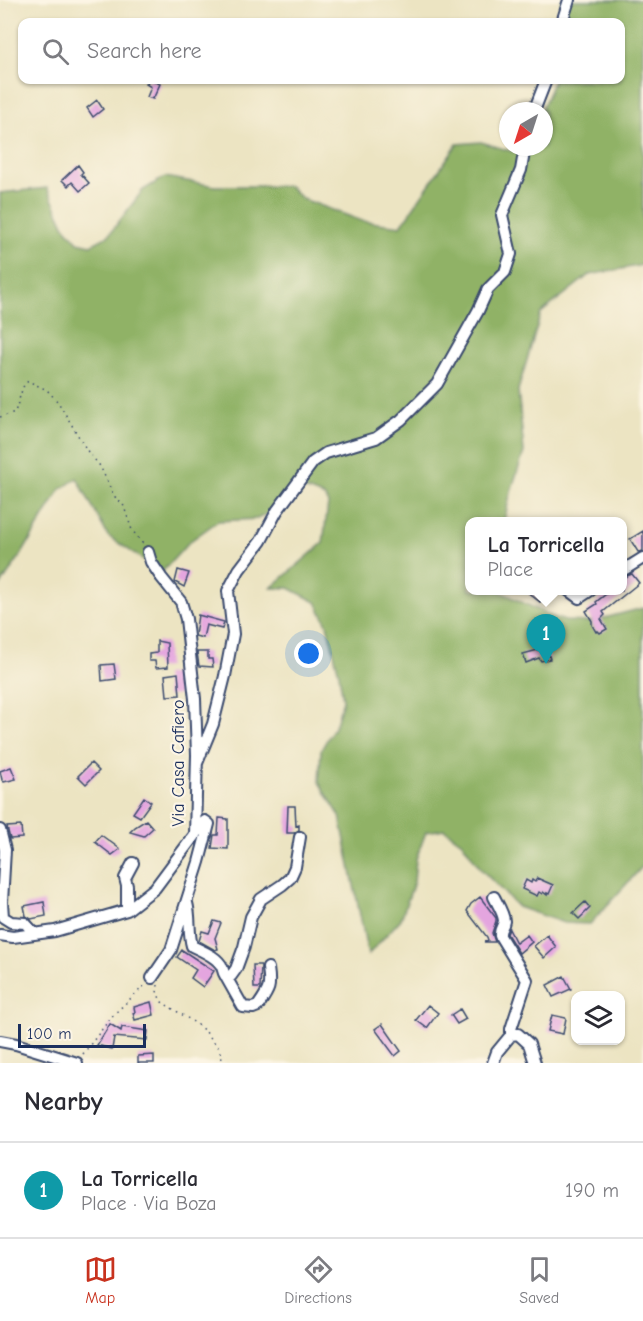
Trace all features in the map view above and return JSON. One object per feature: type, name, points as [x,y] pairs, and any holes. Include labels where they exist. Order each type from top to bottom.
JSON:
[{"type":"street","points":[[563,18],[568,0]]},
{"type":"street","points":[[537,102],[544,84]]},
{"type":"street","points":[[197,764],[213,724],[225,676],[233,634],[228,591],[239,570],[313,462],[326,453],[376,438],[401,420],[437,384],[488,289],[505,272],[511,254],[502,215],[521,170],[523,156]]},
{"type":"street","name":"Via Casa Cafiero","points":[[148,552],[151,562],[180,602],[186,619],[195,699],[197,764],[195,835]]},
{"type":"street","points":[[627,564],[643,558]]},
{"type":"street","name":"Via Casa Cafiero","points":[[152,978],[171,950],[209,824],[205,821],[195,835]]},
{"type":"street","points":[[0,830],[5,850],[3,917],[11,922],[25,924],[35,934]]},
{"type":"street","points":[[0,935],[13,937],[35,934],[127,910],[155,888],[195,835]]},
{"type":"street","points":[[226,977],[231,976],[236,969],[251,918],[261,899],[290,878],[295,867],[300,837]]},
{"type":"street","points":[[127,910],[125,878],[133,863]]},
{"type":"street","points":[[493,1063],[497,1052],[510,1035],[527,980],[500,936],[504,918],[494,897]]},
{"type":"street","points":[[187,901],[192,946],[206,952],[219,963],[243,1007],[258,1006],[270,983],[268,968]]},
{"type":"street","points":[[510,1035],[518,1034],[529,1044],[535,1063]]},
{"type":"street","points":[[0,1041],[77,1063]]},
{"type":"path","points":[[0,417],[15,412],[23,387],[28,381],[47,390],[58,402],[88,452],[100,466],[114,496],[123,504],[132,530],[148,552]]},
{"type":"path","points":[[77,1063],[113,1015],[152,978],[157,979],[158,993],[162,1002],[205,1031],[219,1048],[223,1063]]},
{"type":"green space","points":[[561,0],[643,0],[643,265],[589,275],[541,313],[518,390],[524,452],[505,517],[465,517],[465,595],[507,595],[565,621],[589,622],[643,608],[643,866],[590,924],[564,923],[518,907],[480,868],[462,842],[444,829],[426,832],[416,859],[414,882],[401,919],[368,955],[340,816],[319,782],[321,750],[336,724],[343,700],[327,624],[316,602],[289,588],[271,588],[323,543],[328,504],[325,497],[302,488],[289,495],[278,508],[257,519],[218,521],[189,542],[162,572],[108,536],[77,478],[60,490],[0,586],[0,193],[47,188],[65,227],[78,242],[91,245],[108,236],[143,190],[165,177],[215,186],[288,186],[303,199],[362,221],[401,226],[457,144],[481,142],[499,147],[499,156],[553,156],[553,102],[545,102],[552,84],[625,84],[625,18],[562,18]]},
{"type":"building","points":[[146,84],[160,84],[153,99],[147,97],[151,87]]},
{"type":"building","points":[[97,100],[103,109],[93,117],[87,108]]},
{"type":"building","points":[[78,165],[83,172],[81,174],[89,183],[80,191],[72,182],[68,186],[62,180]]},
{"type":"building","points":[[643,531],[643,551],[638,552],[630,539]]},
{"type":"building","points":[[178,570],[189,573],[184,587],[175,582]]},
{"type":"building","points":[[632,574],[639,583],[627,593],[627,576]]},
{"type":"building","points":[[531,595],[552,595],[546,604],[541,600],[540,602]]},
{"type":"building","points":[[605,595],[624,595],[603,612],[605,615],[601,619],[607,629],[600,633],[596,632],[586,611],[597,604],[596,602]]},
{"type":"building","points":[[198,615],[224,622],[222,629],[206,625],[203,638],[195,636]]},
{"type":"building","points":[[544,640],[550,659],[541,661],[539,658],[526,663],[523,654],[538,650],[536,643]]},
{"type":"building","points":[[157,641],[167,643],[168,667],[156,668],[155,661],[149,661],[149,654],[157,653]]},
{"type":"building","points":[[197,652],[208,652],[208,659],[212,659],[213,667],[199,666]]},
{"type":"building","points":[[114,664],[116,679],[102,681],[101,665]]},
{"type":"building","points":[[178,673],[180,695],[167,696],[165,675]]},
{"type":"building","points":[[91,763],[99,771],[86,784],[78,776]]},
{"type":"building","points":[[11,767],[16,779],[4,782],[0,771]]},
{"type":"building","points":[[144,797],[151,802],[140,817],[133,813]]},
{"type":"building","points":[[288,806],[295,806],[296,826],[299,825],[299,830],[294,833],[287,833]]},
{"type":"building","points":[[219,818],[228,819],[228,849],[212,848],[214,835],[218,835]]},
{"type":"building","points":[[146,820],[153,828],[144,836],[130,832],[135,827]]},
{"type":"building","points":[[21,826],[22,838],[10,839],[7,827]]},
{"type":"building","points":[[101,835],[120,849],[112,855],[95,842]]},
{"type":"building","points":[[537,878],[553,885],[549,894],[539,892],[537,896],[522,889],[526,880],[531,883]]},
{"type":"building","points":[[480,897],[496,918],[492,933],[495,942],[484,942],[488,940],[487,937],[467,911],[471,904]]},
{"type":"building","points":[[44,902],[46,916],[31,919],[26,916],[24,906]]},
{"type":"building","points":[[585,902],[590,908],[579,919],[573,913]]},
{"type":"building","points":[[214,921],[221,923],[215,938],[218,949],[215,950],[199,941],[202,931],[209,933]]},
{"type":"building","points":[[509,929],[516,943],[527,935],[532,942],[519,953],[507,934]]},
{"type":"building","points":[[547,935],[556,947],[544,958],[534,946]]},
{"type":"building","points":[[182,950],[214,971],[203,987],[191,978],[196,970],[177,957]]},
{"type":"building","points":[[253,965],[261,965],[260,988],[254,988]]},
{"type":"building","points":[[564,976],[571,989],[553,997],[547,985]]},
{"type":"building","points":[[151,1002],[154,1015],[135,1020],[134,1007]]},
{"type":"building","points":[[428,1005],[438,1013],[427,1028],[416,1020]]},
{"type":"building","points":[[460,1009],[466,1019],[457,1024],[451,1015]]},
{"type":"building","points":[[552,1015],[566,1018],[563,1034],[548,1031]]},
{"type":"building","points":[[110,1024],[121,1031],[122,1027],[148,1031],[147,1040],[114,1037],[112,1049],[97,1045]]},
{"type":"building","points":[[382,1024],[401,1051],[395,1056],[375,1029]]},
{"type":"building","points":[[154,1055],[154,1063],[138,1063],[138,1056]]},
{"type":"place","name":"La Torricella","points":[[546,664]]}]
